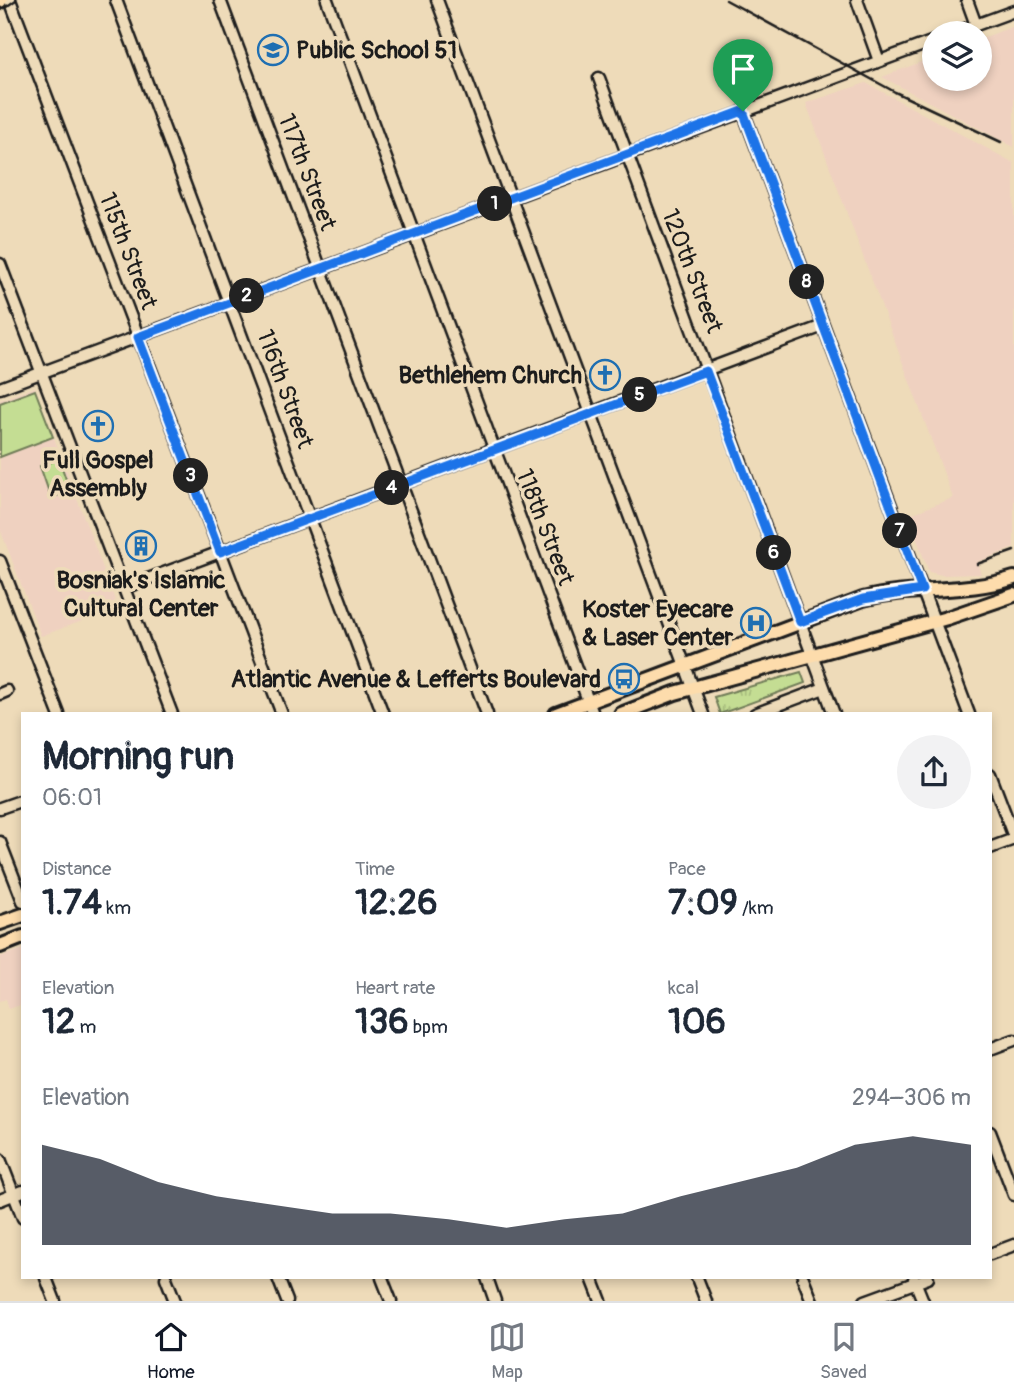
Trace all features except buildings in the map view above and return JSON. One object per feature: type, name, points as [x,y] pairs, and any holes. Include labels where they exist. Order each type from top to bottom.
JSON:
[{"type":"main road","points":[[568,712],[591,708],[685,666],[863,599],[922,590],[982,587],[1014,579]]},
{"type":"main road","points":[[627,712],[693,688],[934,621],[1014,595]]},
{"type":"main road","points":[[0,923],[21,916]]},
{"type":"main road","points":[[0,946],[21,938]]},
{"type":"street","name":"115th Street","points":[[10,0],[281,712]]},
{"type":"street","name":"116th Street","points":[[116,0],[382,712]]},
{"type":"street","name":"117th Street","points":[[220,0],[486,712]]},
{"type":"street","name":"118th Street","points":[[327,0],[591,708]]},
{"type":"street","points":[[437,0],[702,712]]},
{"type":"street","points":[[857,0],[880,61]]},
{"type":"street","points":[[967,0],[975,21]]},
{"type":"street","points":[[987,21],[1014,11]]},
{"type":"street","points":[[0,388],[922,45]]},
{"type":"street","name":"120th Street","points":[[599,78],[833,712]]},
{"type":"street","points":[[743,111],[968,712]]},
{"type":"street","points":[[0,264],[171,712]]},
{"type":"street","points":[[124,588],[823,327]]},
{"type":"street","points":[[0,561],[58,712]]},
{"type":"street","points":[[760,712],[824,688]]},
{"type":"street","points":[[992,779],[1014,838],[992,847]]},
{"type":"street","points":[[0,808],[21,801]]},
{"type":"street","points":[[0,842],[21,896]]},
{"type":"street","points":[[992,1048],[1014,1041]]},
{"type":"street","points":[[992,1137],[1014,1195]]},
{"type":"street","points":[[0,1159],[18,1193],[0,1200]]},
{"type":"street","points":[[992,1253],[1014,1245]]},
{"type":"street","points":[[46,1279],[55,1301]]},
{"type":"street","points":[[166,1279],[175,1301]]},
{"type":"street","points":[[278,1279],[287,1301]]},
{"type":"street","points":[[382,1279],[391,1301]]},
{"type":"street","points":[[487,1279],[495,1301]]},
{"type":"street","points":[[592,1279],[601,1301]]},
{"type":"street","points":[[698,1279],[706,1301]]},
{"type":"street","points":[[803,1279],[812,1301]]},
{"type":"street","points":[[865,1301],[915,1280],[923,1301]]},
{"type":"shaded area","points":[[1014,26],[1014,147],[882,77],[922,62],[922,91],[992,91],[992,34]]},
{"type":"shaded area","points":[[866,83],[1014,163],[1014,548],[977,562],[981,574],[942,575],[929,572],[908,515],[953,498],[806,103]]},
{"type":"shaded area","points":[[35,387],[118,608],[41,636],[0,529],[0,400]]},
{"type":"shaded area","points":[[21,950],[21,1005],[9,1009],[6,999],[0,1001],[0,957]]},
{"type":"green space","points":[[35,390],[53,437],[0,457],[0,403]]},
{"type":"green space","points":[[59,459],[70,491],[51,498],[40,466]]},
{"type":"green space","points":[[801,672],[805,683],[725,712],[719,712],[714,697]]},
{"type":"railway","points":[[0,11],[16,0]]},
{"type":"railway","points":[[726,0],[895,92],[1001,142]]},
{"type":"railway","points":[[977,564],[1014,551]]},
{"type":"place","name":"Public School 51","points":[[273,50]]},
{"type":"place","name":"Bethlehem Church","points":[[605,375]]},
{"type":"place","name":"Full Gospel Assembly","points":[[98,426]]},
{"type":"place","name":"Bosniak's Islamic Cultural Center","points":[[141,546]]},
{"type":"place","name":"Koster Eyecare & Laser Center","points":[[756,623]]},
{"type":"place","name":"Atlantic Avenue & Lefferts Boulevard","points":[[624,679]]},
{"type":"route","points":[[743,111],[922,590],[863,599],[800,622],[706,371],[220,552],[138,337],[743,111]]}]
